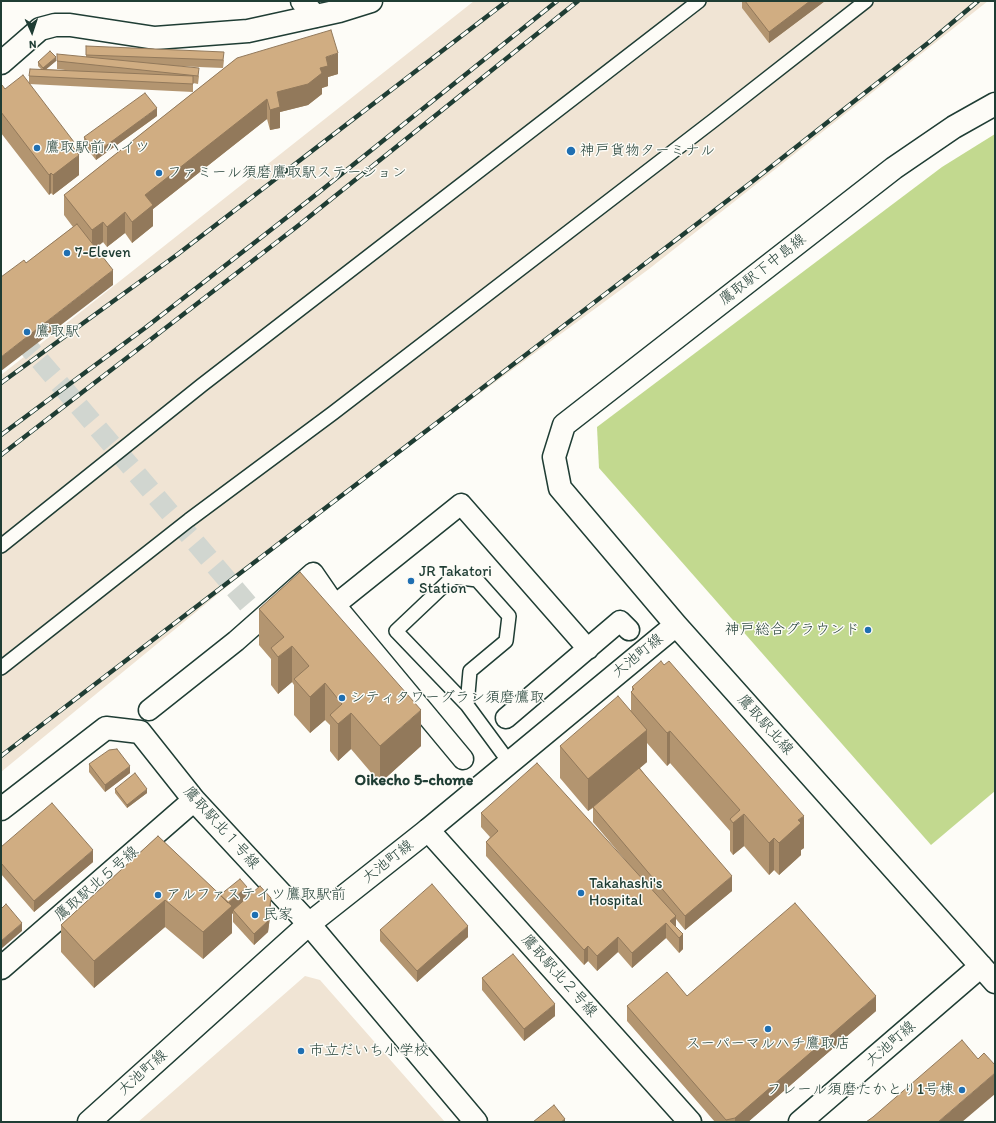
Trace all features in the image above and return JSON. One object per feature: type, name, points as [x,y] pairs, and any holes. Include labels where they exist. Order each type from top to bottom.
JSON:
[{"type":"street","points":[[1,63],[40,29],[55,25],[70,25],[155,38],[248,31],[309,9],[339,11],[371,1]]},
{"type":"street","name":"鷹取駅下中島線","points":[[554,457],[564,424],[894,168],[954,127],[995,104]]},
{"type":"street","name":"鷹取駅北線","points":[[554,457],[560,488],[676,624],[995,982]]},
{"type":"street","points":[[334,605],[461,504],[588,649]]},
{"type":"street","points":[[149,710],[236,641],[256,615],[313,573],[334,605],[464,758]]},
{"type":"street","points":[[506,718],[620,621],[629,630]]},
{"type":"street","name":"大池町線","points":[[89,1122],[309,924],[428,830],[676,624]]},
{"type":"street","name":"鷹取駅北１号線","points":[[1,809],[106,728],[140,732],[194,800],[309,924],[476,1122]]},
{"type":"street","name":"鷹取駅北５号線","points":[[1,968],[194,800]]},
{"type":"street","name":"鷹取駅北２号線","points":[[428,830],[690,1122]]},
{"type":"street","name":"大池町線","points":[[800,1122],[981,966]]},
{"type":"lane","points":[[1,546],[208,380],[699,1]]},
{"type":"lane","points":[[1,668],[189,520],[333,413],[702,130],[866,1]]},
{"type":"lane","points":[[467,705],[470,671],[506,640],[509,616],[477,580],[453,576],[396,632],[467,705],[510,762]]},
{"type":"shaded area","points":[[474,1],[988,1],[649,269],[433,428],[235,580],[1,772],[1,375]]},
{"type":"shaded area","name":"市立だいち小学校","points":[[305,976],[320,980],[445,1122],[138,1122]]},
{"type":"green space","name":"神戸総合グラウンド","points":[[995,134],[995,791],[931,845],[599,468],[597,427],[942,167]]},
{"type":"building","points":[[745,1],[810,1],[769,32]]},
{"type":"building","name":"ファミール須磨鷹取駅ステーション","points":[[331,30],[338,53],[326,57],[328,66],[320,68],[322,73],[308,84],[277,92],[280,107],[270,110],[267,99],[145,195],[153,205],[132,222],[125,212],[107,227],[103,222],[92,230],[64,195],[237,58]]},
{"type":"building","points":[[86,46],[224,52],[223,60],[86,55]]},
{"type":"building","points":[[50,51],[56,57],[43,68],[38,62]]},
{"type":"building","points":[[57,54],[199,68],[198,76],[57,61]]},
{"type":"building","points":[[30,69],[193,76],[193,84],[29,76]]},
{"type":"building","points":[[23,75],[74,142],[71,144],[79,155],[53,175],[51,173],[49,175],[1,112],[1,86],[2,85],[5,89]]},
{"type":"building","points":[[145,93],[157,108],[96,153],[84,137]]},
{"type":"building","name":"鷹取駅","points":[[77,224],[113,270],[1,357],[1,277],[24,260],[26,263]]},
{"type":"building","points":[[300,572],[421,710],[380,746],[351,713],[338,724],[330,715],[342,704],[325,683],[310,697],[294,679],[309,666],[292,646],[278,657],[271,648],[284,637],[259,609]]},
{"type":"building","points":[[661,661],[664,665],[669,661],[804,816],[798,820],[801,823],[779,843],[774,838],[769,843],[744,814],[733,823],[730,819],[740,810],[670,731],[667,733],[631,692],[634,689],[632,687]]},
{"type":"building","points":[[618,696],[647,730],[588,779],[560,746]]},
{"type":"building","points":[[117,749],[130,766],[105,785],[89,764],[109,750]]},
{"type":"building","name":"Takahashi's Hospital","points":[[537,763],[676,916],[670,921],[683,934],[679,938],[666,923],[632,953],[618,937],[597,956],[588,946],[584,950],[486,842],[498,831],[481,813]]},
{"type":"building","points":[[639,768],[732,876],[685,916],[593,807]]},
{"type":"building","points":[[135,773],[147,789],[127,805],[115,789]]},
{"type":"building","points":[[52,803],[93,850],[34,901],[1,863],[1,847]]},
{"type":"building","points":[[158,836],[232,906],[203,932],[165,900],[94,961],[61,925]]},
{"type":"building","points":[[240,879],[247,887],[228,903],[220,895]]},
{"type":"building","points":[[432,884],[468,926],[417,971],[380,930]]},
{"type":"building","points":[[260,886],[271,898],[268,921],[254,934],[233,910]]},
{"type":"building","points":[[795,903],[876,996],[735,1118],[726,1120],[627,1006],[667,972],[687,996]]},
{"type":"building","points":[[6,904],[22,923],[1,941],[1,909]]},
{"type":"building","points":[[513,954],[555,1004],[524,1029],[482,978]]},
{"type":"building","points":[[962,1040],[978,1059],[984,1053],[995,1065],[995,1073],[938,1122],[866,1122],[873,1117]]},
{"type":"building","points":[[554,1105],[565,1119],[561,1122],[533,1122]]},
{"type":"tunnel","points":[[1,315],[253,610]]},
{"type":"railway","points":[[1,383],[178,254],[507,1]]},
{"type":"railway","points":[[1,435],[145,328],[313,197],[557,1]]},
{"type":"railway","points":[[1,455],[299,225],[578,1]]},
{"type":"railway","points":[[1,756],[753,181],[928,43],[978,1]]},
{"type":"place","name":"鷹取駅前ハイツ","points":[[37,148]]},
{"type":"place","name":"神戸貨物ターミナル","points":[[571,151]]},
{"type":"place","name":"ファミール須磨鷹取駅ステーション","points":[[159,173]]},
{"type":"place","name":"7-Eleven","points":[[67,253]]},
{"type":"place","name":"鷹取駅","points":[[27,332]]},
{"type":"place","name":"JR Takatori Station","points":[[411,581]]},
{"type":"place","name":"神戸総合グラウンド","points":[[868,630]]},
{"type":"place","name":"シティタワーグラン須磨鷹取","points":[[342,698]]},
{"type":"place","name":"Takahashi's Hospital","points":[[581,893]]},
{"type":"place","name":"アルファステイツ鷹取駅前","points":[[158,895]]},
{"type":"place","name":"民家","points":[[255,915]]},
{"type":"place","name":"スーパーマルハチ鷹取店","points":[[768,1029]]},
{"type":"place","name":"市立だいち小学校","points":[[301,1051]]},
{"type":"place","name":"フレール須磨たかとり1号棟","points":[[962,1090]]},
{"type":"district","name":"Oikecho 5-chome","points":[[414,781]]}]
